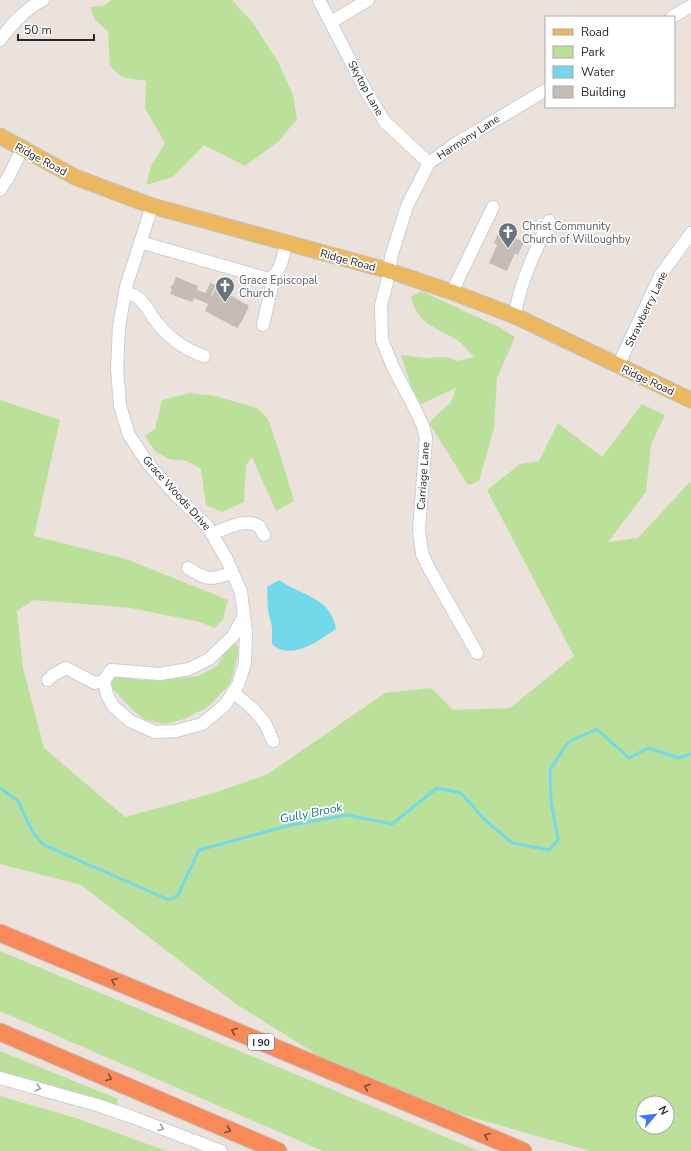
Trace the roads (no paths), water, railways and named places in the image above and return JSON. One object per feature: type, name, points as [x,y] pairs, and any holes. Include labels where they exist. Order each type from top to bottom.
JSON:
[{"type":"highway","name":"I 90","points":[[0,933],[523,1151]]},
{"type":"highway","points":[[0,1032],[278,1151]]},
{"type":"main road","name":"Ridge Road","points":[[0,136],[75,177],[152,206],[390,271],[452,292],[515,316],[691,400]]},
{"type":"street","points":[[0,40],[11,26],[31,6],[43,0]]},
{"type":"street","name":"Skytop Lane","points":[[319,0],[367,93],[385,122],[429,164]]},
{"type":"street","points":[[331,22],[368,0]]},
{"type":"street","points":[[674,16],[691,6]]},
{"type":"street","name":"Harmony Lane","points":[[390,271],[391,257],[407,206],[429,164],[468,136],[545,91]]},
{"type":"street","points":[[0,190],[9,176],[22,149]]},
{"type":"street","name":"Grace Woods Drive","points":[[104,681],[107,695],[113,706],[130,721],[155,732],[176,731],[202,724],[225,705],[238,685],[245,663],[246,632],[241,592],[227,560],[208,527],[149,465],[129,435],[120,406],[117,368],[119,327],[125,292],[152,206]]},
{"type":"street","points":[[452,292],[493,207]]},
{"type":"street","points":[[515,316],[516,305],[524,278],[549,221]]},
{"type":"street","name":"Strawberry Lane","points":[[618,366],[660,276],[691,233]]},
{"type":"street","points":[[140,242],[269,279],[274,277]]},
{"type":"street","points":[[263,325],[274,277],[282,260],[286,243]]},
{"type":"street","name":"Carriage Lane","points":[[390,271],[381,305],[382,340],[392,367],[423,426],[426,438],[419,530],[422,554],[477,653]]},
{"type":"street","points":[[125,292],[138,297],[159,325],[180,346],[204,356]]},
{"type":"street","points":[[212,534],[240,524],[250,523],[259,526],[264,535]]},
{"type":"street","points":[[188,568],[200,576],[209,579],[219,578],[232,572]]},
{"type":"street","points":[[48,680],[53,675],[66,668],[95,683],[104,681],[111,670],[160,674],[189,669],[209,659],[233,636],[244,616]]},
{"type":"street","points":[[233,692],[253,709],[265,723],[274,741]]},
{"type":"street","points":[[0,1078],[104,1107],[221,1151]]},
{"type":"water","points":[[279,580],[314,598],[322,604],[333,618],[336,629],[322,639],[296,650],[288,651],[280,649],[272,644],[272,627],[268,610],[267,587]]},
{"type":"waterway","name":"Gully Brook","points":[[0,788],[18,801],[33,833],[44,845],[169,900],[178,895],[199,850],[291,825],[347,815],[392,824],[437,788],[461,793],[484,819],[512,843],[549,850],[558,840],[551,802],[550,770],[568,742],[597,729],[629,758],[648,748],[679,758],[691,754]]},
{"type":"place","name":"Christ Community Church of Willoughby","points":[[508,249]]},
{"type":"place","name":"Grace Episcopal Church","points":[[225,303]]}]
